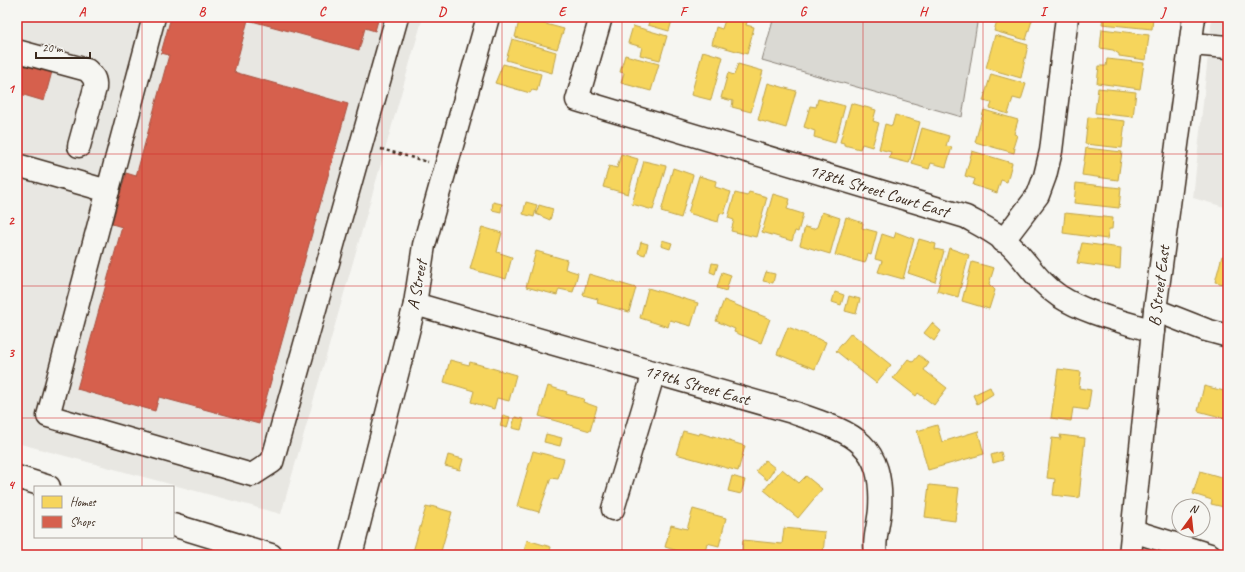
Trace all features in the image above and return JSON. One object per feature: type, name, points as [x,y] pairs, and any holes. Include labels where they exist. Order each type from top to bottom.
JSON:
[{"type":"street","points":[[154,17],[48,416],[252,474],[272,462],[397,17]]},
{"type":"street","name":"A Street","points":[[351,555],[416,304],[424,245],[488,17]]},
{"type":"street","name":"178th Street Court East","points":[[601,17],[577,100],[966,217],[990,230],[1012,247],[1039,279],[1057,295],[1075,306],[1206,330],[1228,336]]},
{"type":"street","points":[[1003,241],[1038,195],[1044,176],[1051,151],[1067,17]]},
{"type":"street","name":"B Street East","points":[[1130,555],[1154,321],[1194,17]]},
{"type":"street","points":[[1191,44],[1228,47]]},
{"type":"street","points":[[17,51],[87,70],[93,76],[96,82],[95,88],[79,146]]},
{"type":"street","points":[[17,165],[108,190]]},
{"type":"street","name":"179th Street East","points":[[416,304],[792,412],[834,426],[859,441],[875,460],[879,476],[881,498],[879,521],[874,547],[876,555]]},
{"type":"street","points":[[613,509],[654,372]]},
{"type":"street","points":[[17,477],[46,486]]},
{"type":"street","points":[[174,525],[271,555]]},
{"type":"street","points":[[1133,531],[1210,555]]},
{"type":"path","points":[[361,144],[446,167]]},
{"type":"shaded area","points":[[17,17],[423,17],[281,514],[17,443]]},
{"type":"shaded area","points":[[774,17],[978,17],[962,117],[762,60]]},
{"type":"shaded area","points":[[1212,17],[1228,17],[1228,208],[1193,198]]},
{"type":"building: Homes","points":[[520,17],[564,29],[557,49],[515,37]]},
{"type":"building: Homes","points":[[537,17],[553,17],[552,22]]},
{"type":"building: Homes","points":[[553,17],[567,17],[566,21]]},
{"type":"building: Homes","points":[[647,17],[673,17],[669,31],[648,25],[650,18]]},
{"type":"building: Homes","points":[[726,17],[740,17],[748,19],[746,25],[754,27],[747,54],[712,44],[716,27],[722,29]]},
{"type":"building: Homes","points":[[998,17],[1033,17],[1026,40],[994,31]]},
{"type":"building: Homes","points":[[1103,17],[1153,17],[1152,29],[1102,24]]},
{"type":"building: Homes","points":[[633,26],[667,36],[660,60],[640,55],[642,47],[628,43]]},
{"type":"building: Homes","points":[[1102,29],[1149,35],[1146,60],[1119,56],[1119,54],[1113,50],[1100,48]]},
{"type":"building: Homes","points":[[995,35],[1028,45],[1021,78],[986,68]]},
{"type":"building: Homes","points":[[512,39],[556,52],[552,73],[506,60]]},
{"type":"building: Homes","points":[[703,51],[723,57],[711,100],[691,95]]},
{"type":"building: Homes","points":[[625,55],[659,64],[651,91],[621,83],[624,73],[620,72]]},
{"type":"building: Homes","points":[[1107,59],[1144,63],[1140,89],[1097,83],[1099,66],[1106,66]]},
{"type":"building: Homes","points":[[503,64],[541,74],[537,91],[532,90],[530,93],[495,83]]},
{"type":"building: Homes","points":[[738,64],[763,71],[751,112],[732,107],[733,101],[721,98],[728,73],[734,75]]},
{"type":"building: Homes","points":[[991,74],[1026,84],[1021,100],[1013,98],[1008,114],[990,108],[992,103],[983,101]]},
{"type":"building: Homes","points":[[768,83],[796,91],[786,128],[758,120]]},
{"type":"building: Homes","points":[[1098,88],[1136,92],[1133,117],[1095,113]]},
{"type":"building: Homes","points":[[818,99],[845,106],[835,143],[814,137],[815,131],[804,127],[810,106],[816,107]]},
{"type":"building: Homes","points":[[851,103],[876,110],[873,121],[879,123],[872,147],[862,144],[860,149],[844,145],[844,143],[840,142]]},
{"type":"building: Homes","points":[[984,110],[1018,120],[1014,134],[1017,135],[1013,148],[1015,148],[1014,153],[975,142]]},
{"type":"building: Homes","points":[[895,115],[920,122],[909,163],[889,158],[891,152],[879,149],[885,124],[892,126]]},
{"type":"building: Homes","points":[[1088,117],[1125,121],[1122,148],[1085,144]]},
{"type":"building: Homes","points":[[922,128],[949,136],[946,146],[952,147],[946,167],[931,163],[929,169],[912,164]]},
{"type":"building: Homes","points":[[1086,148],[1122,152],[1118,180],[1082,175]]},
{"type":"building: Homes","points":[[972,151],[1012,163],[1007,182],[1001,180],[997,193],[973,185],[975,179],[965,176]]},
{"type":"building: Homes","points":[[621,154],[638,159],[628,194],[603,187],[609,166],[617,168]]},
{"type":"building: Homes","points":[[644,161],[666,166],[653,210],[632,204]]},
{"type":"building: Homes","points":[[673,168],[693,175],[681,218],[661,212]]},
{"type":"building: Homes","points":[[699,176],[716,181],[715,187],[731,192],[724,214],[720,213],[718,222],[688,213]]},
{"type":"building: Homes","points":[[1076,183],[1121,188],[1119,208],[1074,203]]},
{"type":"building: Homes","points":[[749,192],[767,197],[756,237],[731,231],[734,220],[728,218],[735,193],[747,196]]},
{"type":"building: Homes","points":[[773,194],[790,199],[787,209],[803,214],[798,232],[795,231],[792,241],[762,232]]},
{"type":"building: Homes","points":[[493,202],[502,204],[501,212],[492,210]]},
{"type":"building: Homes","points":[[526,202],[537,205],[534,217],[523,214]]},
{"type":"building: Homes","points":[[539,205],[553,209],[550,220],[536,214]]},
{"type":"building: Homes","points":[[822,212],[840,218],[830,254],[800,245],[805,227],[813,229],[817,227]]},
{"type":"building: Homes","points":[[1065,213],[1113,218],[1112,229],[1109,229],[1107,239],[1063,233]]},
{"type":"building: Homes","points":[[846,217],[863,223],[862,228],[877,232],[871,255],[868,254],[865,263],[835,255]]},
{"type":"building: Homes","points":[[482,227],[502,233],[497,252],[512,257],[506,279],[470,269]]},
{"type":"building: Homes","points":[[896,232],[914,239],[903,279],[878,272],[882,261],[875,259],[882,234],[894,238]]},
{"type":"building: Homes","points":[[919,239],[936,244],[935,249],[944,251],[935,282],[908,273]]},
{"type":"building: Homes","points":[[662,240],[672,243],[670,249],[661,246]]},
{"type":"building: Homes","points":[[641,242],[648,244],[645,255],[638,253]]},
{"type":"building: Homes","points":[[1082,243],[1121,248],[1120,269],[1077,263]]},
{"type":"building: Homes","points":[[949,248],[969,255],[958,297],[937,291]]},
{"type":"building: Homes","points":[[536,251],[567,260],[565,269],[578,273],[573,292],[559,289],[557,295],[526,287]]},
{"type":"building: Homes","points":[[1222,256],[1228,257],[1228,285],[1215,282]]},
{"type":"building: Homes","points":[[972,262],[994,268],[989,284],[995,290],[989,309],[962,301]]},
{"type":"building: Homes","points":[[712,263],[718,264],[715,274],[710,272]]},
{"type":"building: Homes","points":[[722,272],[731,275],[726,291],[717,288]]},
{"type":"building: Homes","points":[[766,272],[775,274],[773,283],[763,281]]},
{"type":"building: Homes","points":[[589,274],[636,288],[629,312],[597,303],[598,299],[583,295]]},
{"type":"building: Homes","points":[[648,288],[698,303],[691,326],[670,320],[668,327],[640,318]]},
{"type":"building: Homes","points":[[835,292],[844,295],[841,305],[832,302]]},
{"type":"building: Homes","points":[[849,296],[860,299],[856,314],[845,311]]},
{"type":"building: Homes","points":[[724,300],[770,319],[761,343],[734,332],[735,329],[716,321]]},
{"type":"building: Homes","points":[[932,323],[941,331],[934,341],[924,333]]},
{"type":"building: Homes","points":[[788,327],[826,342],[815,369],[777,354]]},
{"type":"building: Homes","points":[[851,333],[891,365],[876,383],[836,351]]},
{"type":"building: Homes","points":[[919,355],[929,363],[924,370],[947,388],[934,405],[918,393],[916,396],[893,378],[908,359],[913,362]]},
{"type":"building: Homes","points":[[450,360],[469,365],[470,362],[516,375],[509,401],[497,398],[494,409],[471,402],[474,391],[444,382]]},
{"type":"building: Homes","points":[[1058,369],[1081,372],[1079,388],[1091,390],[1088,410],[1073,408],[1071,421],[1051,418]]},
{"type":"building: Homes","points":[[548,386],[567,392],[566,394],[584,399],[583,402],[597,407],[590,431],[539,416]]},
{"type":"building: Homes","points":[[1204,386],[1228,392],[1228,419],[1198,411]]},
{"type":"building: Homes","points":[[990,387],[993,394],[977,404],[973,395]]},
{"type":"building: Homes","points":[[503,415],[510,417],[507,428],[500,426]]},
{"type":"building: Homes","points":[[515,417],[524,419],[521,430],[512,428]]},
{"type":"building: Homes","points":[[937,425],[942,442],[978,431],[984,454],[928,470],[917,431]]},
{"type":"building: Homes","points":[[683,431],[699,435],[700,433],[713,436],[745,446],[738,471],[676,454]]},
{"type":"building: Homes","points":[[546,434],[562,438],[560,446],[544,442]]},
{"type":"building: Homes","points":[[1060,435],[1085,438],[1079,498],[1053,495],[1055,479],[1047,478],[1052,438],[1061,439]]},
{"type":"building: Homes","points":[[533,451],[564,459],[558,479],[551,478],[539,512],[517,506]]},
{"type":"building: Homes","points":[[1001,452],[1003,460],[993,463],[991,455]]},
{"type":"building: Homes","points":[[448,455],[463,459],[460,470],[445,466]]},
{"type":"building: Homes","points":[[765,460],[775,468],[767,480],[756,471]]},
{"type":"building: Homes","points":[[782,469],[799,483],[806,476],[822,489],[798,518],[764,490]]},
{"type":"building: Homes","points":[[1200,471],[1228,479],[1228,508],[1211,504],[1211,498],[1193,494]]},
{"type":"building: Homes","points":[[732,476],[745,480],[741,494],[728,491]]},
{"type":"building: Homes","points":[[929,485],[959,488],[955,521],[925,517]]},
{"type":"building: Homes","points":[[431,506],[452,512],[440,555],[412,555],[426,507],[430,508]]},
{"type":"building: Homes","points":[[693,509],[726,518],[719,546],[707,543],[704,555],[680,555],[681,552],[665,547],[671,525],[687,529]]},
{"type":"building: Homes","points":[[784,528],[825,532],[823,555],[742,555],[743,540],[782,544]]},
{"type":"building: Homes","points":[[527,540],[551,547],[549,555],[523,555]]},
{"type":"building: Shops","points":[[171,17],[379,17],[375,31],[365,28],[359,50],[248,20],[234,72],[348,104],[259,424],[159,397],[155,411],[77,389],[122,227],[112,224],[126,173],[136,176],[169,55],[161,53]]},
{"type":"building: Shops","points":[[17,56],[53,68],[44,101],[17,93]]}]
